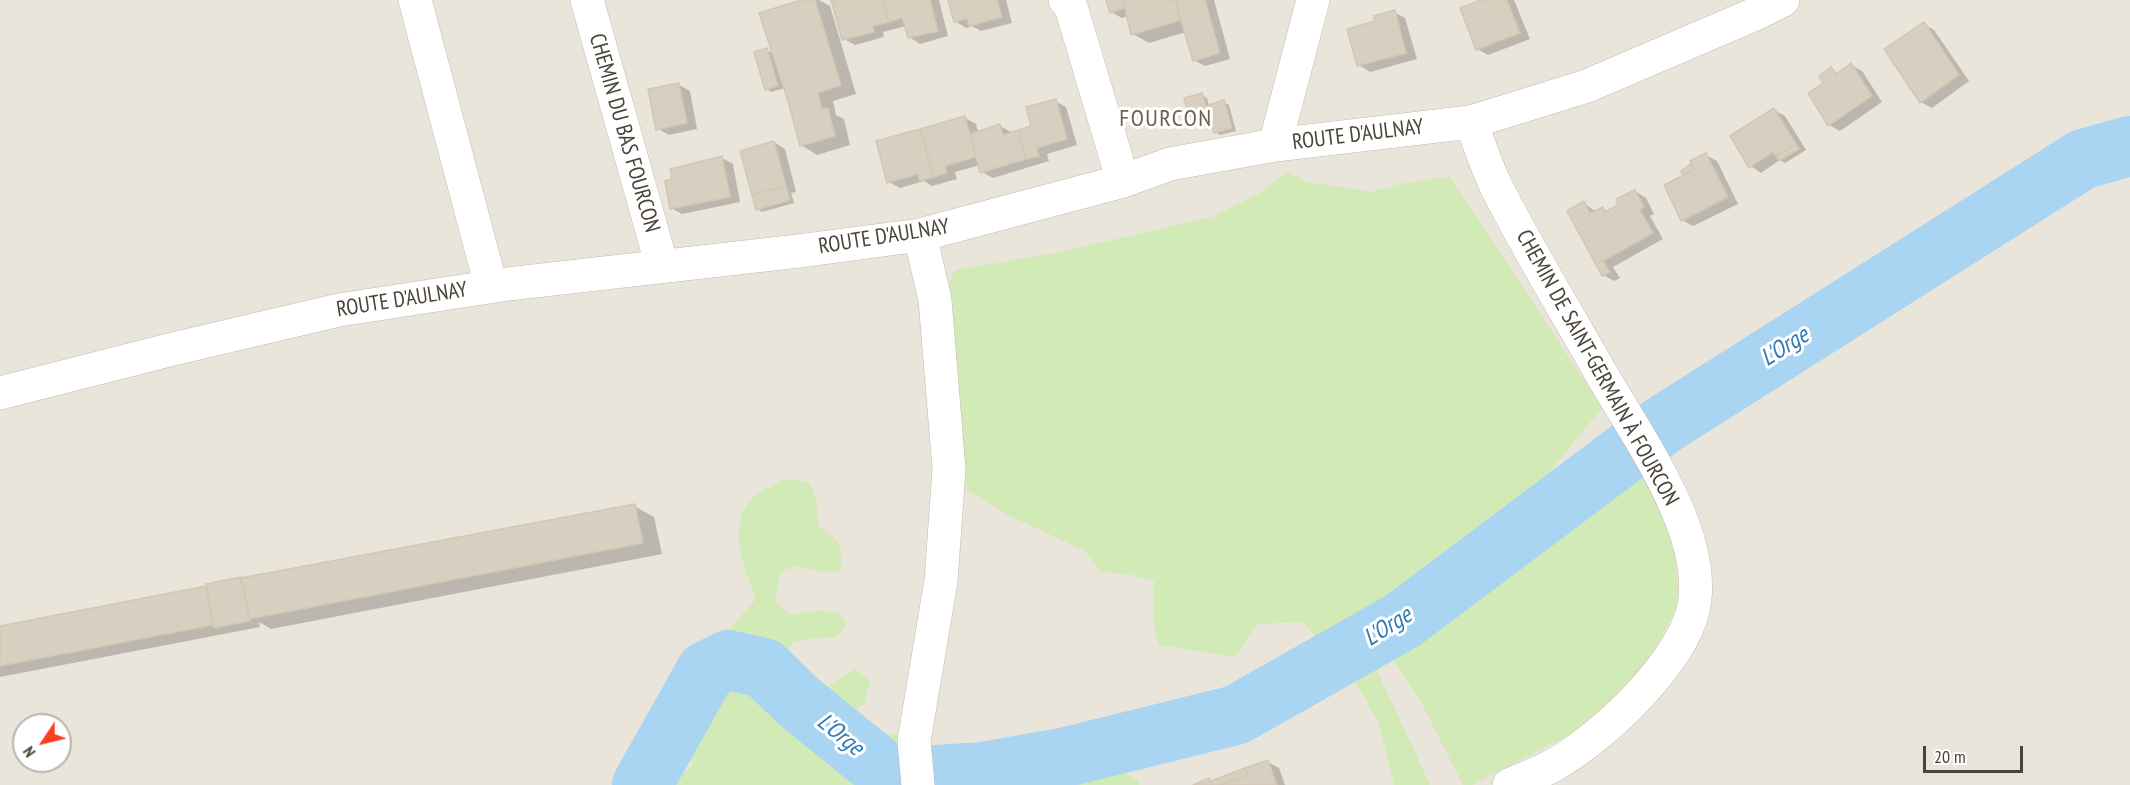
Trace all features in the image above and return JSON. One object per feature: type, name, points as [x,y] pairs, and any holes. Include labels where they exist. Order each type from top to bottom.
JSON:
[{"type":"street","points":[[415,0],[491,286]]},
{"type":"street","name":"CHEMIN DU BAS FOURCON","points":[[587,0],[662,266]]},
{"type":"street","points":[[1065,0],[1071,6],[1123,181]]},
{"type":"street","points":[[1275,145],[1313,0]]},
{"type":"street","name":"ROUTE D'AULNAY","points":[[0,393],[173,348],[339,310],[491,286],[920,236],[1123,181],[1170,164],[1275,145],[1471,122],[1587,86],[1762,5]]},
{"type":"street","name":"CHEMIN DE SAINT-GERMAIN À FOURCON","points":[[1471,122],[1495,184],[1662,477],[1685,532],[1695,565],[1695,601],[1685,635],[1661,670],[1619,715],[1586,743],[1551,767],[1509,785]]},
{"type":"street","points":[[918,785],[914,741],[941,581],[949,469],[935,300],[920,236]]},
{"type":"shaded area","points":[[0,0],[2130,0],[2130,785],[0,785]]},
{"type":"green space","points":[[1288,172],[1307,182],[1372,192],[1399,184],[1450,176],[1602,408],[1509,521],[1385,596],[1356,625],[1430,785],[1394,785],[1378,721],[1354,680],[1303,622],[1258,624],[1236,657],[1159,645],[1153,622],[1154,581],[1127,574],[1100,572],[1085,551],[1008,515],[967,490],[941,303],[955,270],[1056,253],[1212,217],[1260,193]]},
{"type":"green space","points":[[1635,448],[1672,511],[1679,604],[1641,674],[1582,728],[1472,785],[1463,785],[1421,702],[1375,631],[1515,553]]},
{"type":"green space","points":[[785,479],[809,482],[818,504],[818,526],[831,535],[838,544],[842,570],[825,573],[798,566],[781,571],[775,600],[789,615],[821,610],[838,613],[846,624],[837,637],[815,638],[792,643],[784,658],[793,676],[816,694],[855,669],[870,681],[864,704],[844,718],[823,724],[814,735],[820,750],[842,753],[892,733],[906,740],[918,761],[943,772],[963,785],[670,785],[692,766],[685,745],[699,716],[715,691],[717,643],[756,599],[740,547],[740,521],[753,498]]},
{"type":"green space","points":[[1112,766],[1138,780],[1139,785],[1055,785]]},
{"type":"building","points":[[801,0],[815,0],[841,85],[818,93],[822,109],[828,108],[835,136],[800,146],[759,13]]},
{"type":"building","points":[[831,0],[883,0],[889,22],[873,26],[874,32],[842,40]]},
{"type":"building","points":[[883,0],[930,0],[938,31],[908,38],[902,18],[889,22]]},
{"type":"building","points":[[948,0],[997,0],[1002,17],[969,26],[967,19],[954,22]]},
{"type":"building","points":[[1106,0],[1123,0],[1125,8],[1110,13]]},
{"type":"building","points":[[1123,0],[1175,0],[1181,20],[1131,35]]},
{"type":"building","points":[[1175,0],[1205,0],[1220,53],[1193,61]]},
{"type":"building","points":[[1481,0],[1507,0],[1520,33],[1476,50],[1460,8]]},
{"type":"building","points":[[1395,10],[1406,53],[1357,66],[1347,29],[1375,21],[1373,16]]},
{"type":"building","points":[[1924,22],[1959,75],[1920,103],[1884,49]]},
{"type":"building","points":[[767,48],[778,86],[765,90],[754,52]]},
{"type":"building","points":[[1851,63],[1872,96],[1828,126],[1808,93],[1823,83],[1819,76],[1831,67],[1836,74]]},
{"type":"building","points":[[679,83],[687,123],[656,130],[648,89]]},
{"type":"building","points":[[1202,93],[1208,112],[1189,117],[1184,98]]},
{"type":"building","points":[[1056,99],[1067,139],[1037,148],[1039,156],[1026,159],[1018,130],[1031,126],[1026,107]]},
{"type":"building","points":[[1224,100],[1232,128],[1214,133],[1206,106]]},
{"type":"building","points":[[1774,108],[1796,144],[1776,156],[1773,152],[1749,168],[1730,136]]},
{"type":"building","points":[[965,116],[976,157],[945,166],[947,173],[934,177],[920,129]]},
{"type":"building","points":[[1000,124],[1003,135],[1018,130],[1026,159],[980,173],[970,134]]},
{"type":"building","points":[[920,129],[934,177],[920,181],[918,174],[887,183],[876,141]]},
{"type":"building","points":[[774,141],[786,186],[752,195],[740,151]]},
{"type":"building","points":[[1796,144],[1799,149],[1779,161],[1776,156]]},
{"type":"building","points":[[1706,153],[1728,197],[1681,221],[1664,185],[1694,170],[1690,161]]},
{"type":"building","points":[[722,156],[730,197],[670,209],[665,181],[672,179],[670,169]]},
{"type":"building","points":[[1691,164],[1694,170],[1683,176],[1681,171]]},
{"type":"building","points":[[786,186],[790,200],[756,210],[752,195]]},
{"type":"building","points":[[1635,190],[1644,207],[1640,210],[1653,233],[1603,261],[1610,272],[1602,276],[1567,211],[1584,201],[1590,213],[1603,207],[1605,212],[1618,205],[1616,199]]},
{"type":"building","points":[[635,504],[643,543],[250,619],[241,578]]},
{"type":"building","points":[[241,577],[250,621],[213,628],[206,584]]},
{"type":"building","points":[[206,586],[213,625],[0,666],[0,626]]},
{"type":"building","points":[[1268,760],[1277,785],[1220,785],[1248,775],[1245,768]]},
{"type":"building","points":[[1245,768],[1248,775],[1220,785],[1212,785],[1211,781]]},
{"type":"building","points":[[1209,778],[1212,785],[1193,785]]},
{"type":"waterway","name":"L'Orge","points":[[642,785],[706,671],[728,660],[764,668],[800,703],[893,778],[982,772],[1062,758],[1236,715],[1402,621],[1663,425],[2083,159],[2130,146]]},
{"type":"district","name":"FOURCON","points":[[1166,119]]}]
